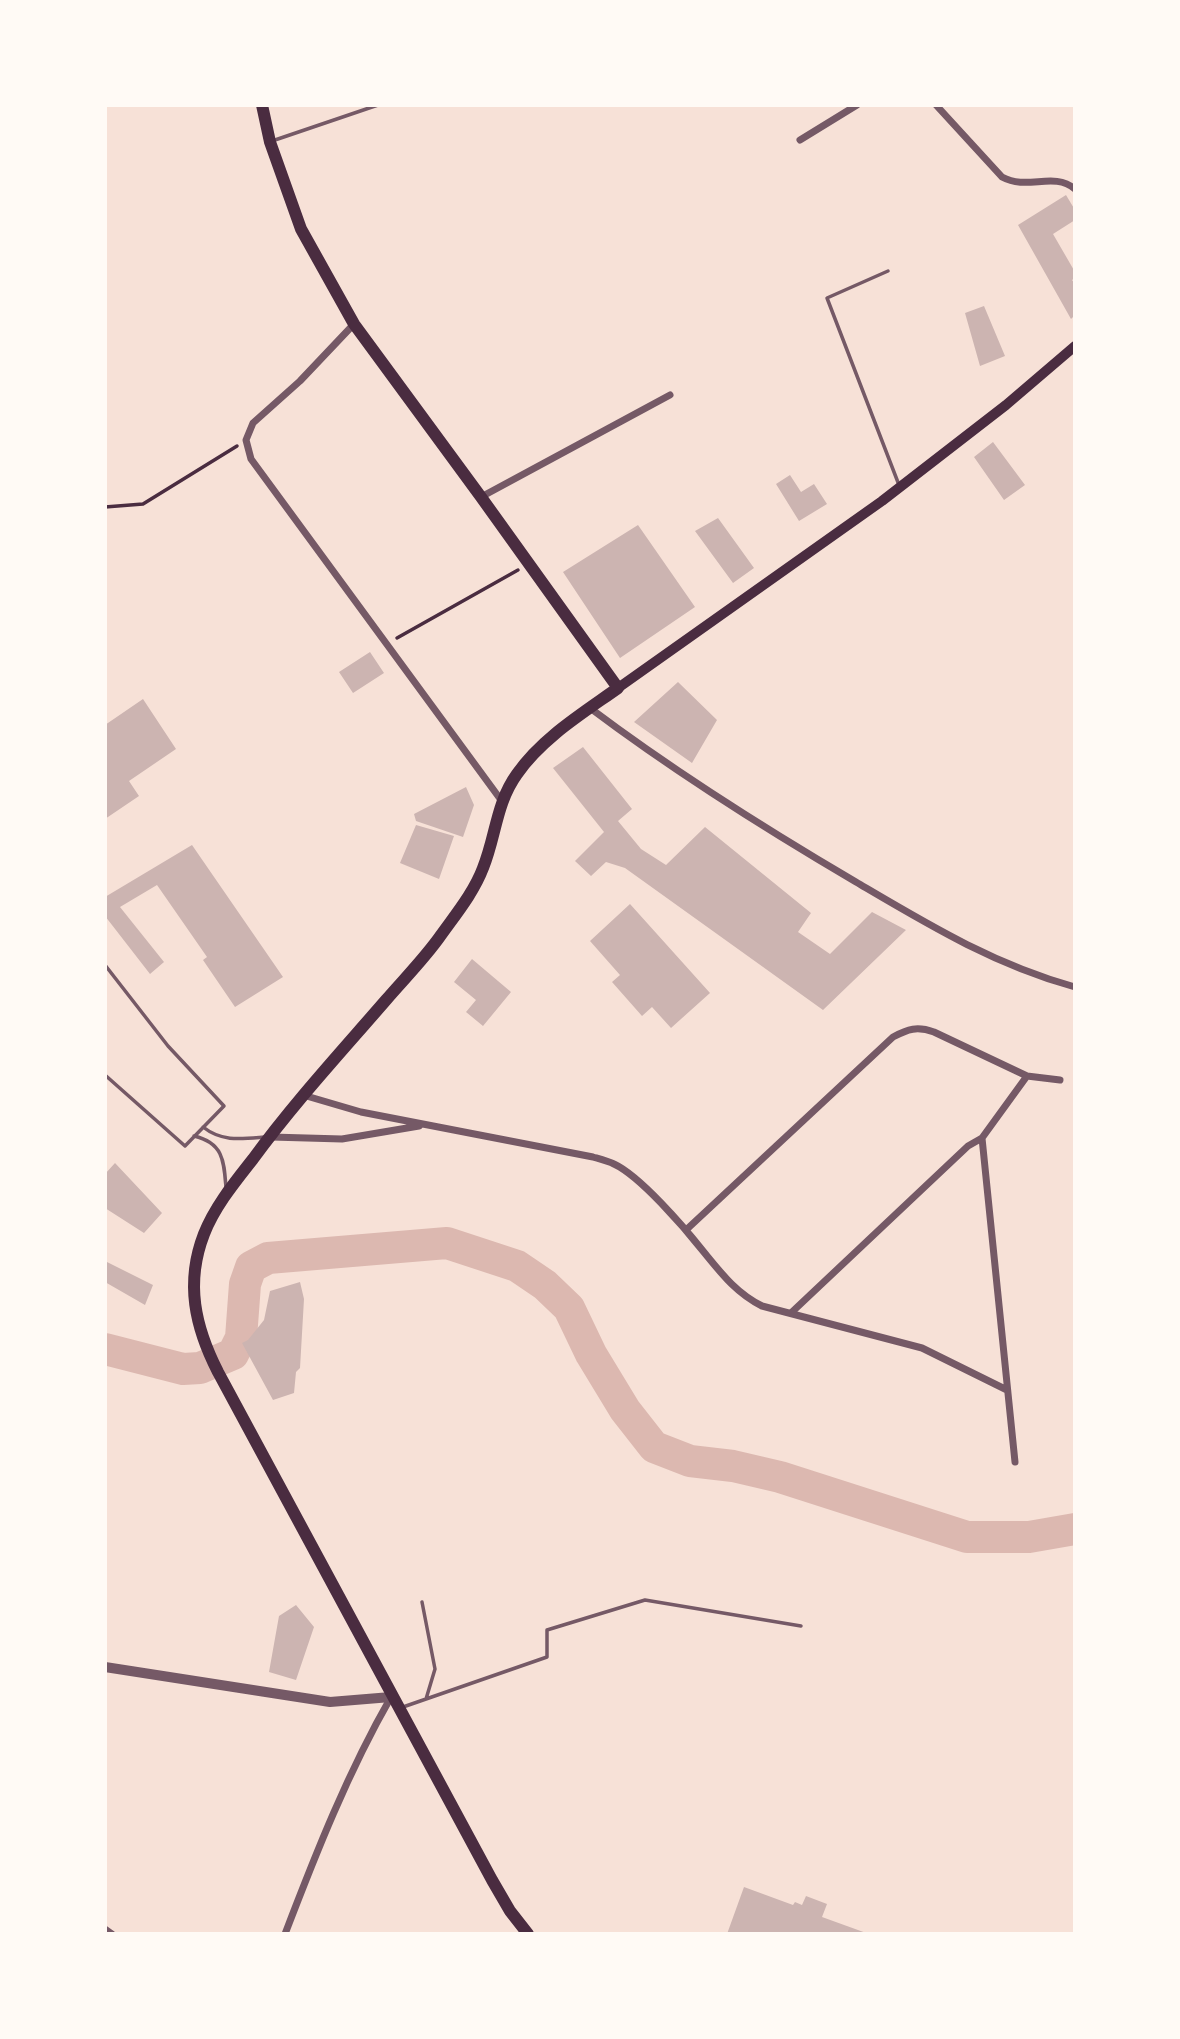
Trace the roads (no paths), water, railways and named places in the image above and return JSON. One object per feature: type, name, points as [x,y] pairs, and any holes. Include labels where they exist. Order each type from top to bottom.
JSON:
[{"type":"main road","points":[[262,105],[270,142],[300,229],[354,324],[618,688]]},
{"type":"main road","points":[[528,1934],[492,1880],[391,1697],[206,1348],[194,1310],[194,1281],[204,1234],[226,1194],[269,1137],[438,939],[467,898],[483,870],[501,800],[516,774],[533,754],[590,708],[900,487],[1006,405],[1075,346]]},
{"type":"street","points":[[800,140],[857,105]]},
{"type":"street","points":[[936,105],[1002,177],[1014,184],[1065,182],[1075,189]]},
{"type":"street","points":[[354,324],[300,381],[253,423],[246,440],[251,459],[501,800]]},
{"type":"street","points":[[481,497],[670,395]]},
{"type":"street","points":[[590,708],[657,759],[816,859],[958,942],[1041,978],[1075,987]]},
{"type":"street","points":[[686,1230],[893,1037],[907,1029],[920,1027],[934,1032],[1027,1076],[1060,1080]]},
{"type":"street","points":[[792,1312],[968,1146],[982,1138],[1027,1076]]},
{"type":"street","points":[[303,1096],[361,1112],[593,1157],[614,1164],[631,1175],[686,1230],[731,1285],[745,1297],[762,1306],[922,1348],[1007,1390]]},
{"type":"street","points":[[269,1137],[342,1139],[426,1124]]},
{"type":"street","points":[[982,1138],[1016,1462]]},
{"type":"street","points":[[105,1667],[330,1702],[391,1697]]},
{"type":"street","points":[[285,1934],[314,1858],[363,1747],[391,1697]]},
{"type":"street","points":[[105,1929],[112,1934]]},
{"type":"lane","points":[[270,142],[378,105]]},
{"type":"lane","points":[[888,271],[827,298],[900,487]]},
{"type":"lane","points":[[105,965],[168,1046],[224,1106],[185,1146],[105,1075]]},
{"type":"lane","points":[[203,1127],[218,1137],[231,1139],[269,1137]]},
{"type":"lane","points":[[194,1136],[205,1139],[218,1149],[224,1161],[226,1194]]},
{"type":"lane","points":[[398,1709],[547,1657],[547,1630],[645,1600],[801,1626]]},
{"type":"lane","points":[[422,1602],[435,1669],[426,1699]]},
{"type":"waterway","points":[[105,1349],[183,1369],[200,1368],[233,1354],[241,1338],[245,1284],[251,1267],[268,1258],[447,1243],[517,1266],[545,1285],[569,1308],[591,1354],[625,1410],[654,1447],[690,1461],[733,1466],[780,1477],[967,1537],[1029,1537],[1075,1529]]}]
